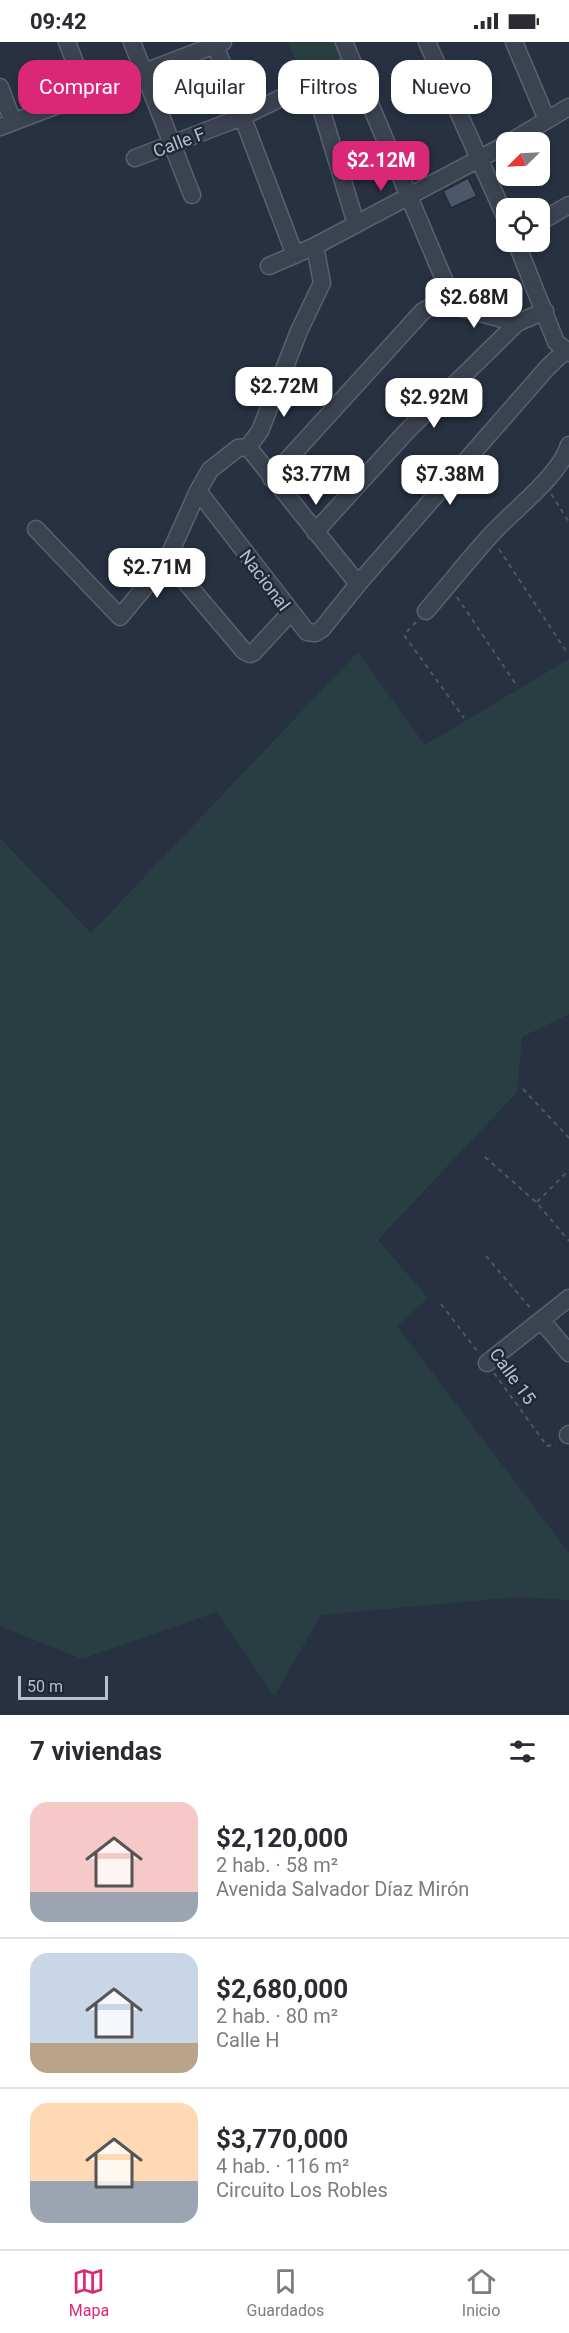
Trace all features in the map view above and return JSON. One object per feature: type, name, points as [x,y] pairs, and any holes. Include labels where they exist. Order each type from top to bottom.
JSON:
[{"type":"street","points":[[68,42],[75,60]]},
{"type":"street","points":[[132,42],[192,195]]},
{"type":"street","points":[[344,42],[352,60]]},
{"type":"street","points":[[427,42],[497,198]]},
{"type":"street","points":[[514,42],[547,120]]},
{"type":"street","points":[[141,73],[217,43],[295,255]]},
{"type":"street","points":[[0,87],[7,124],[33,114]]},
{"type":"street","name":"Calle F","points":[[135,159],[243,117],[278,100]]},
{"type":"street","points":[[527,132],[569,107]]},
{"type":"street","points":[[323,114],[356,224]]},
{"type":"street","points":[[271,478],[423,312],[440,302],[448,289],[374,114]]},
{"type":"street","points":[[269,266],[315,246],[496,150]]},
{"type":"street","points":[[550,216],[569,205]]},
{"type":"street","points":[[248,447],[260,431],[298,331],[322,283],[315,246]]},
{"type":"street","points":[[248,447],[358,584],[548,367],[567,352],[556,342],[520,252]]},
{"type":"street","points":[[440,302],[517,323]]},
{"type":"street","points":[[315,532],[407,431],[517,323],[545,311]]},
{"type":"street","points":[[426,611],[490,536],[543,482],[566,454],[569,445]]},
{"type":"street","points":[[36,529],[120,617],[167,560],[210,470],[238,447],[248,447]]},
{"type":"street","name":"Nacional","points":[[198,491],[290,613],[307,632],[315,633],[322,629],[358,584]]},
{"type":"street","points":[[167,560],[244,651],[250,654],[290,613]]},
{"type":"street","points":[[487,1363],[569,1298]]},
{"type":"street","points":[[542,1321],[569,1352]]},
{"type":"path","points":[[543,482],[569,522]]},
{"type":"path","points":[[490,536],[568,654]]},
{"type":"path","points":[[449,585],[517,686]]},
{"type":"path","points":[[426,611],[404,635],[464,718]]},
{"type":"path","points":[[523,1089],[569,1138]]},
{"type":"path","points":[[485,1157],[537,1203],[569,1241]]},
{"type":"path","points":[[537,1203],[569,1170]]},
{"type":"path","points":[[486,1256],[542,1321]]},
{"type":"path","name":"Calle 15","points":[[441,1304],[547,1446],[553,1446],[568,1434]]},
{"type":"green space","points":[[288,42],[342,42],[350,60],[295,60]]},
{"type":"green space","points":[[358,652],[425,745],[569,659],[569,1014],[522,1037],[517,1092],[378,1240],[428,1298],[397,1326],[569,1553],[569,1600],[517,1597],[321,1615],[274,1696],[217,1612],[82,1659],[0,1626],[0,838],[91,933]]},
{"type":"building","points":[[468,178],[477,196],[451,208],[443,191]]}]
